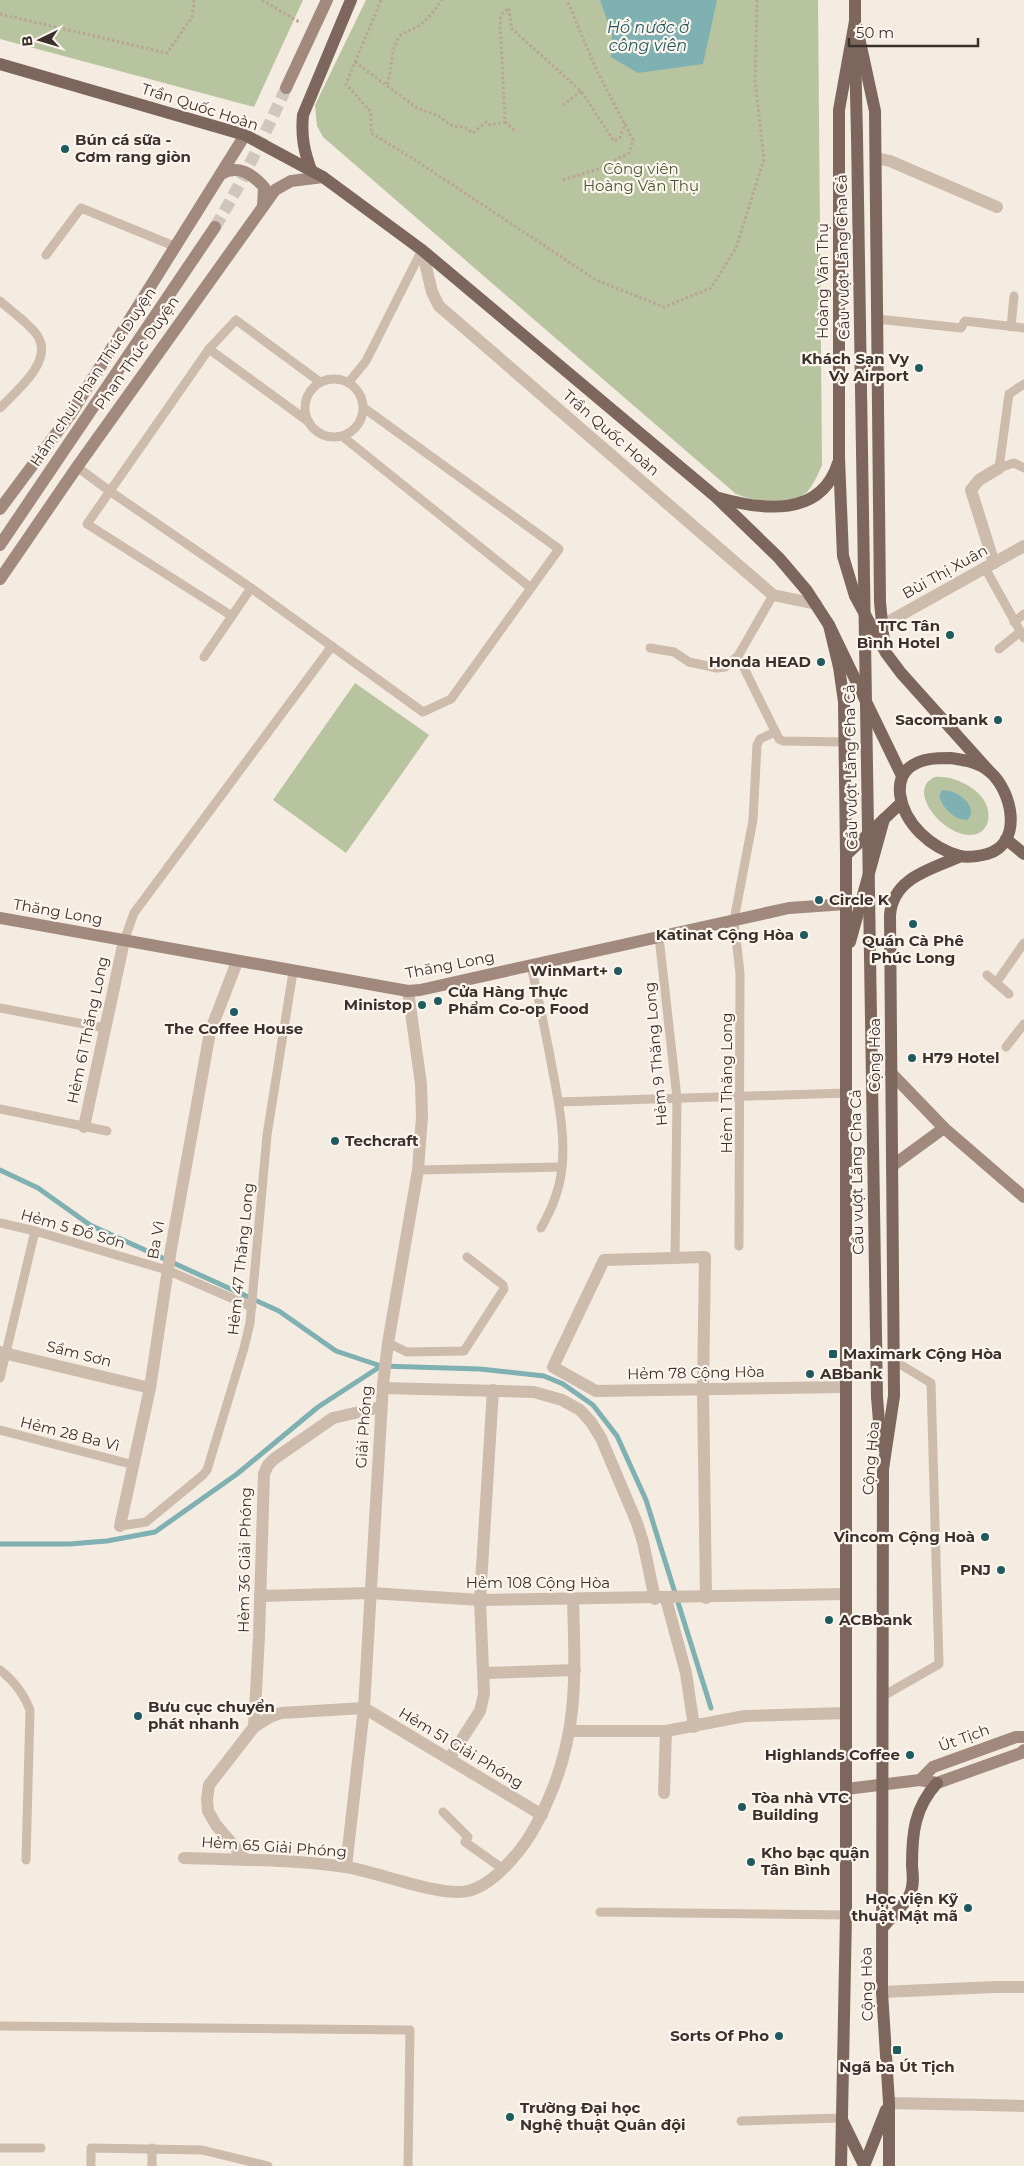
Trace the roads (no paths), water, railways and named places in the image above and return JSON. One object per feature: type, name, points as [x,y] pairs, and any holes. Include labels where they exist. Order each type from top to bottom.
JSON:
[{"type":"main road","points":[[286,88],[328,0]]},
{"type":"main road","points":[[311,170],[304,149],[302,134],[303,115],[351,0]]},
{"type":"main road","name":"Hoàng Văn Thụ","points":[[855,0],[857,136]]},
{"type":"main road","name":"Hoàng Văn Thụ","points":[[855,21],[875,111],[881,626],[886,653]]},
{"type":"main road","name":"Hoàng Văn Thụ","points":[[855,21],[839,110],[839,458],[845,563],[855,596],[886,653],[901,673],[989,770]]},
{"type":"main road","name":"Trần Quốc Hoàn","points":[[0,64],[245,136],[323,177],[422,250],[716,497],[779,558],[799,581],[829,625],[902,776]]},
{"type":"main road","name":"Phan Thúc Duyện","points":[[2,502],[70,415],[174,246],[245,136]]},
{"type":"main road","name":"Cầu vượt Lăng Cha Cả","points":[[857,136],[877,1397],[883,1469]]},
{"type":"main road","points":[[221,174],[228,170],[250,173],[264,187],[262,206]]},
{"type":"main road","name":"Phan Thúc Duyện","points":[[0,579],[77,467],[274,190],[282,184],[306,178],[323,177]]},
{"type":"main road","name":"Hầm chui Phan Thúc Duyện","points":[[0,545],[214,228]]},
{"type":"main road","points":[[716,497],[756,507],[771,508],[797,503],[809,499],[828,485],[839,458]]},
{"type":"main road","name":"Cộng Hòa","points":[[829,625],[843,684],[846,855],[846,1915],[841,2166]]},
{"type":"main road","points":[[951,758],[969,760],[989,770],[1002,785],[1010,803],[1011,821],[1006,839],[998,849],[977,856],[961,856],[928,840],[907,816],[901,803],[899,789],[902,776],[911,766],[927,759],[951,758]]},
{"type":"main road","points":[[846,855],[901,803]]},
{"type":"main road","points":[[846,959],[884,819]]},
{"type":"main road","points":[[1006,839],[1024,854]]},
{"type":"main road","name":"Cộng Hòa","points":[[889,2166],[889,2103],[882,1992],[882,1784],[883,1469],[894,1396],[890,915],[892,903],[898,891],[906,882],[961,856]]},
{"type":"main road","name":"Thăng Long","points":[[0,918],[237,962],[408,991],[531,966],[789,908],[846,904]]},
{"type":"main road","points":[[892,1073],[944,1128],[1024,1197]]},
{"type":"main road","points":[[892,1166],[944,1128]]},
{"type":"main road","name":"Út Tịch","points":[[920,1780],[933,1767],[1016,1737],[1024,1737]]},
{"type":"main road","points":[[846,1789],[920,1780],[937,1783],[1021,1753],[1024,1750]]},
{"type":"main road","points":[[883,1926],[910,1896],[913,1885],[912,1842],[914,1822],[921,1803],[937,1783]]},
{"type":"main road","name":"Cộng Hòa","points":[[864,2165],[889,2103]]},
{"type":"main road","name":"Cộng Hòa","points":[[841,2118],[864,2165]]},
{"type":"street","points":[[876,158],[890,161],[997,207]]},
{"type":"street","name":"Trần Quốc Hoàn","points":[[422,250],[432,292],[439,306],[773,595],[816,604]]},
{"type":"street","points":[[990,566],[971,490],[979,480],[999,468]]},
{"type":"street","name":"Bùi Thị Xuân","points":[[881,626],[1024,546]]},
{"type":"street","name":"Hẻm 61 Thăng Long","points":[[84,1127],[124,941]]},
{"type":"street","name":"Ba Vì","points":[[120,1526],[150,1388],[171,1249],[210,1032],[237,962]]},
{"type":"street","name":"Giải Phóng","points":[[346,1867],[364,1708],[383,1386],[388,1343],[418,1170],[422,1100],[408,991]]},
{"type":"street","points":[[674,1258],[705,1257],[703,1389],[706,1598]]},
{"type":"street","name":"Hẻm 78 Cộng Hòa","points":[[674,1258],[604,1260],[553,1367],[596,1391],[846,1386]]},
{"type":"street","name":"Sầm Sơn","points":[[3,1353],[150,1388]]},
{"type":"street","points":[[383,1386],[534,1392],[562,1400],[580,1410],[591,1422],[601,1438],[643,1542],[660,1599],[686,1673],[694,1727]]},
{"type":"street","points":[[449,1759],[480,1711],[484,1694],[480,1600],[493,1390]]},
{"type":"street","name":"Hẻm 36 Giải Phóng","points":[[254,1727],[260,1596],[262,1483],[268,1465],[333,1418],[381,1407]]},
{"type":"street","name":"Hẻm 108 Cộng Hòa","points":[[260,1596],[371,1594],[480,1600],[573,1600],[846,1594]]},
{"type":"street","points":[[503,1869],[532,1833],[542,1815],[559,1775],[571,1731],[575,1670],[573,1600]]},
{"type":"street","points":[[484,1673],[575,1670]]},
{"type":"street","points":[[246,1860],[216,1825],[208,1811],[207,1799],[209,1785],[254,1727],[272,1716],[281,1714],[364,1708]]},
{"type":"street","name":"Hẻm 51 Giải Phóng","points":[[364,1708],[542,1815]]},
{"type":"street","points":[[571,1731],[666,1731],[755,1715],[846,1713]]},
{"type":"street","points":[[664,1793],[666,1731]]},
{"type":"street","name":"Hẻm 65 Giải Phóng","points":[[184,1858],[346,1867],[456,1892],[478,1888],[503,1869]]},
{"type":"street","points":[[882,1992],[1024,1987]]},
{"type":"street","points":[[889,2103],[1024,2106]]},
{"type":"lane","points":[[46,255],[81,208],[174,246]]},
{"type":"lane","points":[[349,382],[366,361],[422,250]]},
{"type":"lane","points":[[1011,326],[1014,296]]},
{"type":"lane","points":[[0,301],[36,334],[39,338],[41,350],[36,369],[0,408]]},
{"type":"lane","points":[[877,318],[961,328],[965,321],[1024,328]]},
{"type":"lane","points":[[232,616],[87,524],[209,349],[236,320],[320,382]]},
{"type":"lane","points":[[209,349],[309,422],[323,435],[342,436],[358,426],[364,408],[360,393],[349,382],[339,378],[320,382],[313,388],[305,404],[309,422]]},
{"type":"lane","points":[[1024,384],[1009,394],[999,468],[1014,464],[1024,468]]},
{"type":"lane","points":[[77,467],[251,588],[423,712],[451,699],[559,549],[364,408]]},
{"type":"lane","points":[[342,436],[531,588]]},
{"type":"lane","points":[[990,566],[1014,622],[1022,635],[999,649]]},
{"type":"lane","points":[[204,657],[251,588]]},
{"type":"lane","points":[[650,648],[674,652],[689,662],[717,668],[725,667],[738,656],[773,595]]},
{"type":"lane","points":[[1014,622],[1024,614]]},
{"type":"lane","points":[[124,941],[134,913],[332,646]]},
{"type":"lane","points":[[738,656],[779,739],[783,741],[845,742]]},
{"type":"lane","name":"Hẻm 1 Thăng Long","points":[[739,1246],[740,974],[734,920],[753,820],[757,745],[760,739],[775,732]]},
{"type":"lane","name":"Hẻm 9 Thăng Long","points":[[659,937],[676,1098],[674,1258]]},
{"type":"lane","points":[[996,983],[1024,943]]},
{"type":"lane","points":[[531,966],[546,1031],[559,1102],[562,1166],[552,1208],[541,1228]]},
{"type":"lane","name":"Hẻm 47 Thăng Long","points":[[120,1526],[146,1522],[208,1470],[244,1348],[252,1307],[267,1135],[293,972]]},
{"type":"lane","points":[[987,975],[1009,994]]},
{"type":"lane","points":[[0,1008],[105,1028]]},
{"type":"lane","points":[[1006,1047],[1024,1024]]},
{"type":"lane","points":[[559,1102],[846,1093]]},
{"type":"lane","points":[[0,1109],[107,1131]]},
{"type":"lane","points":[[418,1170],[562,1166]]},
{"type":"lane","name":"Hẻm 5 Đồ Sơn","points":[[0,1223],[35,1231],[168,1270],[252,1307]]},
{"type":"lane","points":[[0,1378],[3,1353],[35,1231]]},
{"type":"lane","points":[[388,1343],[407,1352],[464,1351],[503,1293],[504,1288],[467,1257]]},
{"type":"lane","points":[[883,1696],[939,1664],[931,1383],[894,1360]]},
{"type":"lane","name":"Hẻm 28 Ba Vì","points":[[0,1430],[134,1465]]},
{"type":"lane","points":[[0,1670],[10,1678],[26,1699],[30,1710],[26,1860]]},
{"type":"lane","points":[[443,1812],[468,1837],[465,1842],[503,1869]]},
{"type":"lane","points":[[600,1912],[846,1915]]},
{"type":"lane","points":[[0,2026],[410,2030],[408,2166]]},
{"type":"lane","points":[[741,2122],[841,2118]]},
{"type":"lane","points":[[0,2148],[41,2148]]},
{"type":"lane","points":[[90,2166],[91,2148],[202,2150],[268,2166]]},
{"type":"lane","points":[[152,2148],[152,2166]]},
{"type":"water","name":"Hồ nước ở công viên","points":[[600,0],[717,0],[703,64],[638,73],[611,57],[612,34]]},
{"type":"water","points":[[942,790],[953,792],[965,799],[971,809],[967,820],[953,816],[946,809],[939,796]]},
{"type":"waterway","points":[[0,1170],[38,1188],[90,1225],[279,1311],[336,1351],[381,1366],[480,1369],[544,1376],[563,1384],[593,1405],[617,1436],[646,1500],[711,1708]]},
{"type":"waterway","points":[[0,1544],[69,1544],[107,1541],[155,1532],[237,1474],[318,1407],[381,1366]]},
{"type":"tunnel","points":[[215,227],[244,176],[286,88]]},
{"type":"place","name":"Bún cá sữa - Cơm rang giòn","points":[[65,149]]},
{"type":"place","name":"Khách Sạn Vy Vy Airport","points":[[919,368]]},
{"type":"place","name":"TTC Tân Bình Hotel","points":[[950,635]]},
{"type":"place","name":"Honda HEAD","points":[[821,662]]},
{"type":"place","name":"Sacombank","points":[[998,720]]},
{"type":"place","name":"Circle K","points":[[819,900]]},
{"type":"place","name":"Quán Cà Phê Phúc Long","points":[[913,924]]},
{"type":"place","name":"Katinat Cộng Hòa","points":[[804,935]]},
{"type":"place","name":"WinMart+","points":[[618,971]]},
{"type":"place","name":"Cửa Hàng Thực Phẩm Co-op Food","points":[[438,1001]]},
{"type":"place","name":"Ministop","points":[[422,1005]]},
{"type":"place","name":"The Coffee House","points":[[234,1012]]},
{"type":"place","name":"H79 Hotel","points":[[912,1058]]},
{"type":"place","name":"Techcraft","points":[[335,1141]]},
{"type":"place","name":"Maximark Cộng Hòa","points":[[833,1354]]},
{"type":"place","name":"ABbank","points":[[810,1374]]},
{"type":"place","name":"Vincom Cộng Hoà","points":[[985,1537]]},
{"type":"place","name":"PNJ","points":[[1001,1570]]},
{"type":"place","name":"ACBbank","points":[[829,1620]]},
{"type":"place","name":"Bưu cục chuyển phát nhanh","points":[[138,1716]]},
{"type":"place","name":"Highlands Coffee","points":[[910,1755]]},
{"type":"place","name":"Tòa nhà VTC Building","points":[[742,1807]]},
{"type":"place","name":"Kho bạc quận Tân Bình","points":[[751,1862]]},
{"type":"place","name":"Học viện Kỹ thuật Mật mã","points":[[968,1908]]},
{"type":"place","name":"Sorts Of Pho","points":[[779,2036]]},
{"type":"place","name":"Ngã ba Út Tịch","points":[[897,2050]]},
{"type":"place","name":"Trường Đại học Nghệ thuật Quân đội","points":[[510,2117]]},
{"type":"park label","name":"Công viên Hoàng Văn Thụ","points":[[641,178]]}]
